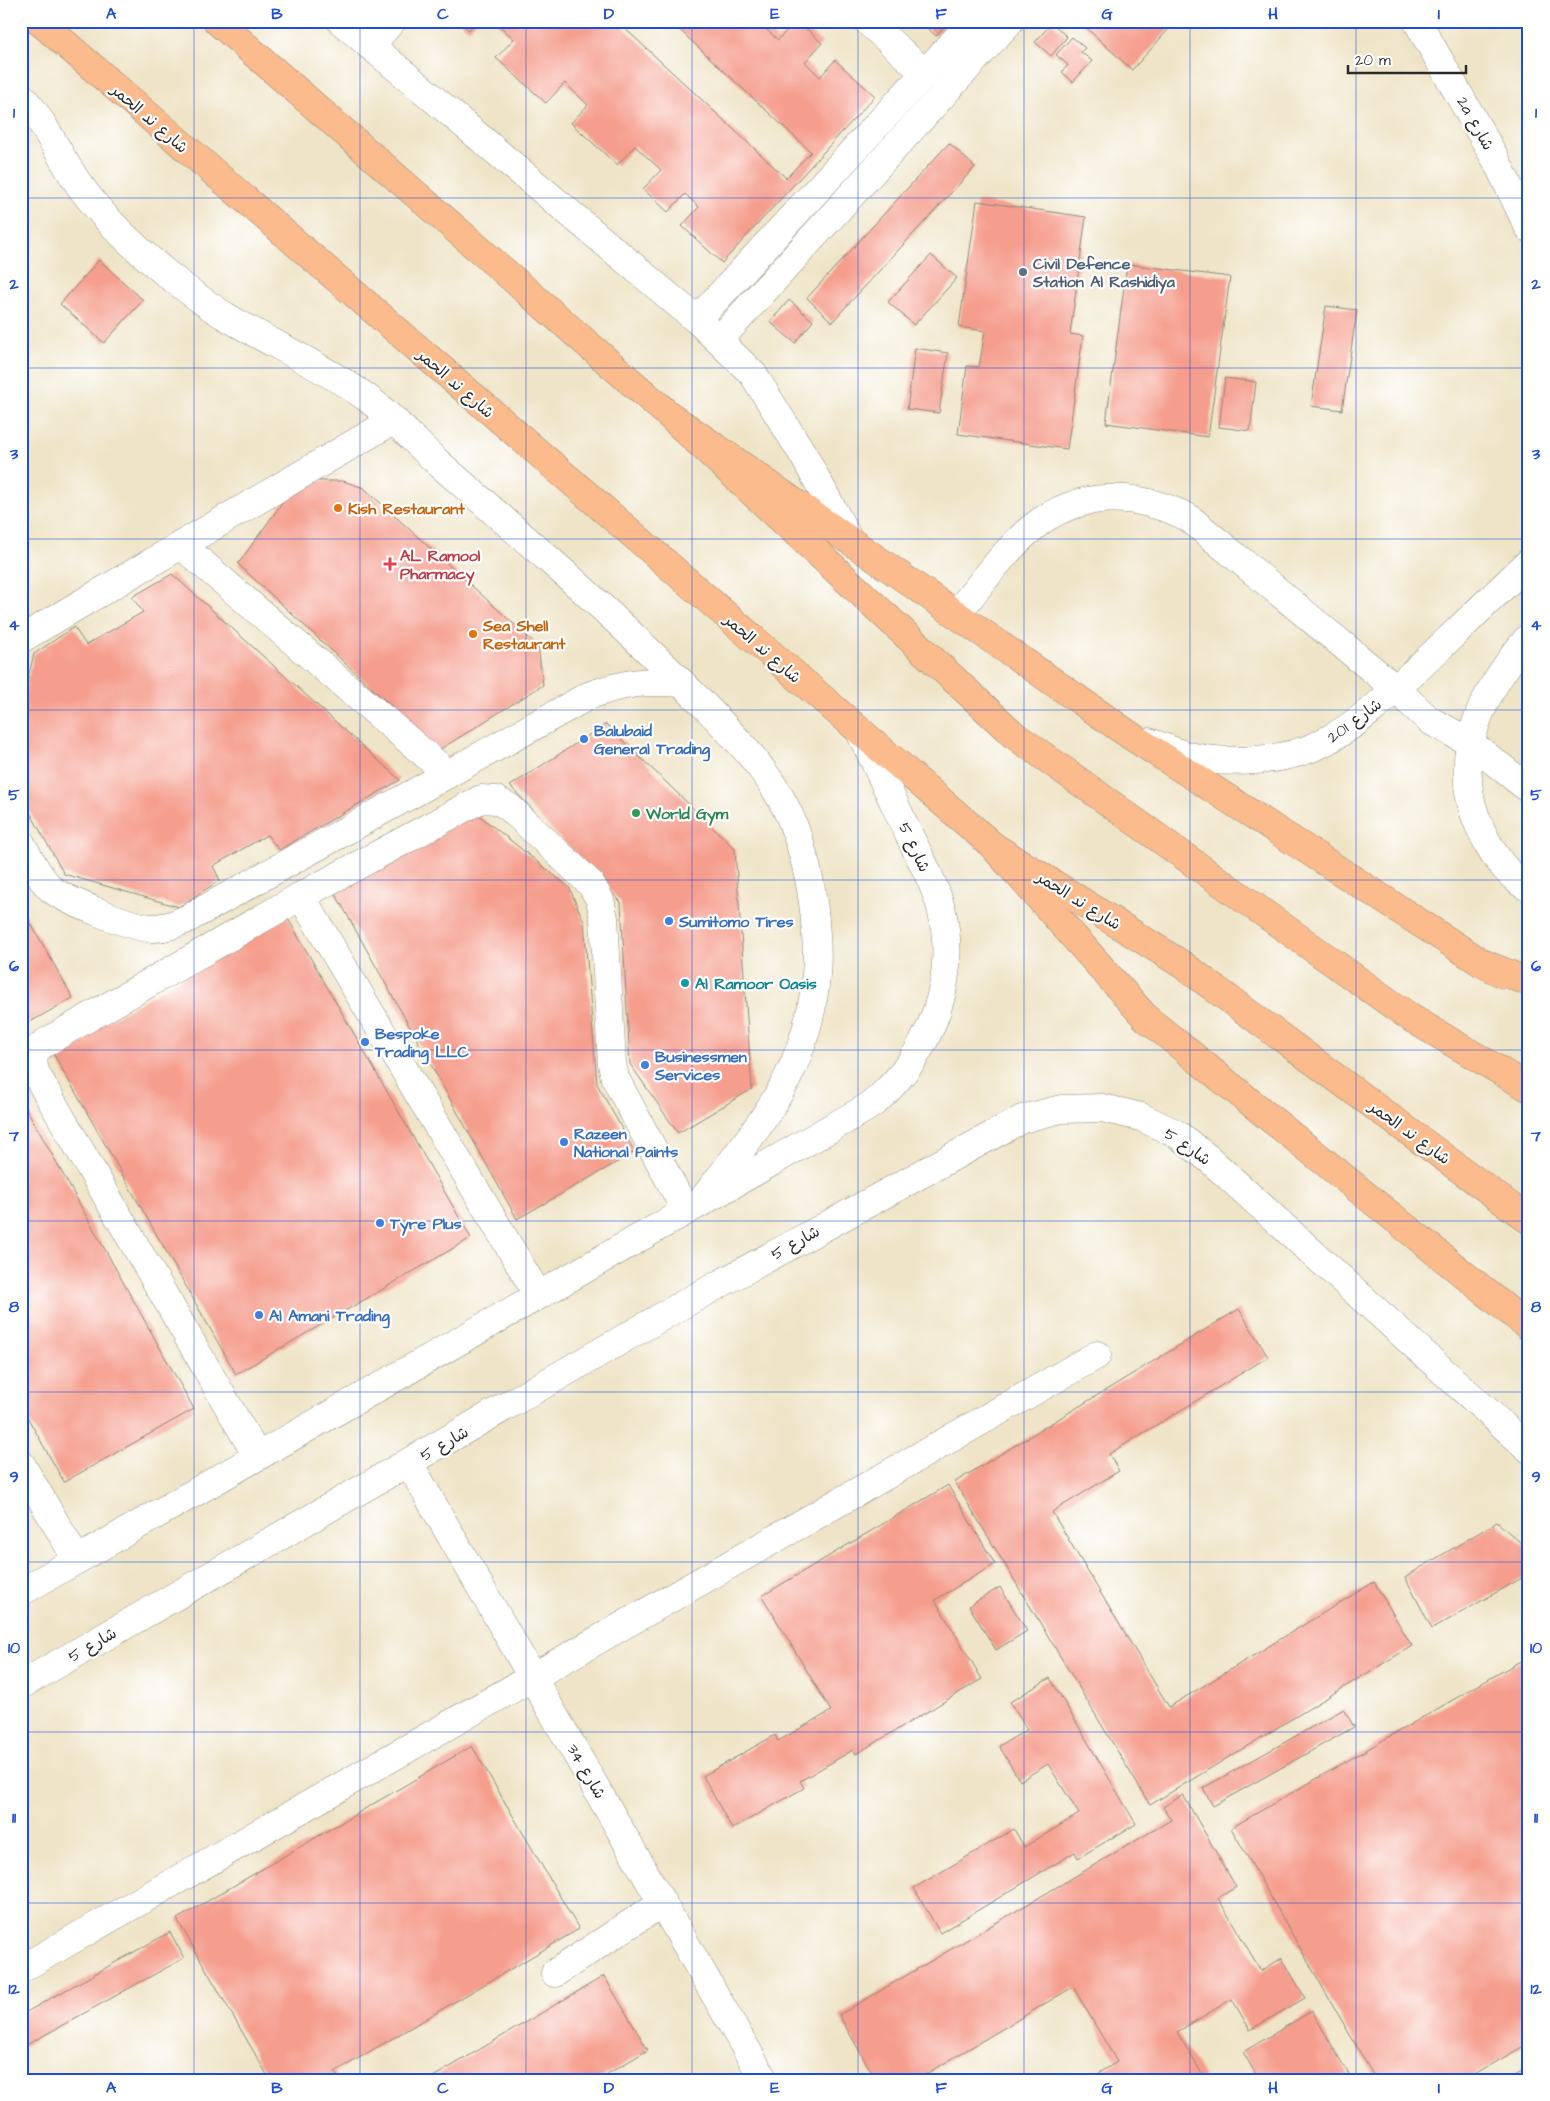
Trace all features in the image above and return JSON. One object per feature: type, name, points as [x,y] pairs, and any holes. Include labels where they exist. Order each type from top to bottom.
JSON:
[{"type":"main road","name":"شارع ند الحمر","points":[[39,21],[993,846],[1183,965],[1529,1220]]},
{"type":"main road","points":[[217,21],[669,414],[1014,735],[1410,1018],[1529,1088]]},
{"type":"main road","points":[[669,414],[1131,736],[1482,963],[1529,988]]},
{"type":"main road","points":[[993,846],[1146,1018],[1529,1327]]},
{"type":"main road","points":[[1482,963],[1529,982]]},
{"type":"street","points":[[355,29],[392,21]]},
{"type":"street","points":[[867,21],[926,74]]},
{"type":"street","points":[[697,320],[974,21]]},
{"type":"street","points":[[719,340],[1010,21]]},
{"type":"street","name":"2a شارع","points":[[1417,21],[1495,158],[1529,228]]},
{"type":"street","points":[[355,29],[697,320],[754,374],[804,456],[848,538]]},
{"type":"street","points":[[21,96],[32,107],[76,181],[94,205],[115,227],[168,275],[226,316],[338,378],[367,398],[599,604],[682,683],[756,761],[774,788],[790,817],[810,880],[815,913],[817,947],[811,1014],[801,1046],[788,1077],[772,1107],[694,1207],[615,1078],[612,1064],[604,918],[600,900],[591,884],[579,871],[509,807],[496,800],[481,799],[301,896],[36,1049],[32,1062],[36,1074],[257,1456]]},
{"type":"street","points":[[21,639],[394,420]]},
{"type":"street","points":[[956,614],[1016,544],[1032,528],[1052,515],[1073,505],[1096,499],[1119,497],[1143,500],[1167,507],[1189,518],[1396,689],[1429,720],[1469,742],[1529,789]]},
{"type":"street","points":[[181,545],[448,774]]},
{"type":"street","name":"شارع 201","points":[[1131,736],[1186,755],[1220,760],[1255,760],[1286,755],[1316,746],[1354,724],[1396,689],[1529,562]]},
{"type":"street","points":[[1529,637],[1497,680],[1481,710],[1469,742],[1466,781],[1475,819],[1494,856],[1522,884],[1529,888]]},
{"type":"street","points":[[21,844],[43,881],[58,894],[130,924],[149,928],[169,927],[187,919],[588,696],[611,687],[635,682],[682,683]]},
{"type":"street","name":"شارع 5","points":[[21,1592],[876,1101],[901,1076],[922,1047],[937,1014],[945,970],[946,944],[941,908],[929,875],[860,732]]},
{"type":"street","points":[[301,896],[538,1296]]},
{"type":"street","name":"شارع 5","points":[[21,1685],[696,1297],[1022,1119],[1061,1109],[1102,1108],[1141,1117],[1177,1134],[1209,1159],[1529,1449]]},
{"type":"street","points":[[21,1969],[1097,1355]]},
{"type":"street","name":"شارع 34","points":[[409,1463],[534,1677],[764,2080]]},
{"type":"street","points":[[21,1464],[77,1560]]},
{"type":"street","points":[[555,1973],[662,1903]]},
{"type":"building","points":[[459,21],[477,21],[469,30]]},
{"type":"building","points":[[494,21],[617,21],[786,178],[811,152],[670,21],[757,21],[778,40],[795,21],[798,21],[822,43],[805,62],[820,77],[835,60],[875,96],[722,263],[682,226],[699,207],[685,194],[668,212],[643,189],[661,170],[635,146],[617,165],[571,123],[588,105],[565,83],[546,103],[496,58],[514,39]]},
{"type":"building","points":[[919,21],[949,21],[936,36]]},
{"type":"building","points":[[1079,21],[1176,21],[1132,70]]},
{"type":"building","points":[[1052,23],[1067,37],[1051,56],[1035,42]]},
{"type":"building","points":[[1072,37],[1085,48],[1081,52],[1092,61],[1073,82],[1062,72],[1068,65],[1056,55]]},
{"type":"building","points":[[949,143],[975,167],[832,322],[807,298]]},
{"type":"building","name":"Civil Defence Station Al Rashidiya","points":[[977,201],[1086,217],[1070,334],[1083,336],[1067,449],[958,434],[967,366],[979,367],[985,331],[959,327]]},
{"type":"building","points":[[931,255],[957,278],[914,325],[888,302]]},
{"type":"building","points":[[99,260],[143,300],[104,343],[60,304]]},
{"type":"building","name":"Civil Defence Station Al Rashidiya","points":[[1127,264],[1230,277],[1208,437],[1106,423]]},
{"type":"building","points":[[789,300],[813,321],[795,343],[770,322]]},
{"type":"building","points":[[1326,306],[1357,310],[1342,410],[1311,406]]},
{"type":"building","points":[[915,348],[948,353],[939,413],[907,409]]},
{"type":"building","points":[[1225,378],[1256,382],[1250,431],[1219,427]]},
{"type":"building","points":[[317,481],[343,481],[364,488],[538,646],[543,685],[439,750],[238,564],[285,499]]},
{"type":"building","points":[[172,574],[400,780],[279,850],[267,835],[213,866],[220,880],[179,907],[64,874],[21,796],[21,705],[34,654],[74,627],[86,645],[143,612],[132,597]]},
{"type":"building","name":"Al Ramoor Oasis","points":[[606,724],[735,849],[752,1089],[678,1133],[630,1064],[621,902],[510,786]]},
{"type":"building","points":[[476,813],[569,887],[584,922],[597,1084],[635,1152],[517,1219],[335,893]]},
{"type":"building","points":[[21,906],[73,998],[21,1027]]},
{"type":"building","points":[[287,917],[471,1238],[236,1374],[53,1053]]},
{"type":"building","points":[[21,1099],[194,1409],[64,1482],[21,1406]]},
{"type":"building","points":[[1239,1309],[1268,1357],[1109,1454],[1119,1471],[1052,1512],[1169,1707],[1374,1582],[1412,1646],[1150,1805],[955,1482]]},
{"type":"building","points":[[948,1485],[995,1564],[935,1600],[982,1679],[856,1754],[853,1750],[800,1781],[804,1788],[732,1829],[703,1776],[775,1735],[778,1741],[831,1711],[762,1596]]},
{"type":"building","points":[[1497,1522],[1529,1550],[1529,1574],[1432,1629],[1405,1577]]},
{"type":"building","points":[[1000,1587],[1027,1631],[996,1650],[969,1606]]},
{"type":"building","points":[[1529,1656],[1529,2043],[1465,2080],[1376,2080],[1231,1828]]},
{"type":"building","points":[[1050,1678],[1136,1824],[1078,1858],[1075,1852],[940,1933],[914,1888],[1014,1829],[1024,1847],[1079,1814],[1048,1764],[1020,1781],[999,1746],[1027,1730],[1010,1702]]},
{"type":"building","points":[[1344,1709],[1354,1727],[1213,1806],[1203,1788]]},
{"type":"building","points":[[472,1746],[579,1929],[335,2072],[339,2080],[270,2080],[177,1919]]},
{"type":"building","points":[[1183,1795],[1236,1887],[1218,1898],[1261,1971],[1282,1958],[1305,1998],[1250,2030],[1232,1999],[1177,2032],[1204,2077],[1200,2080],[1088,2080],[1117,2062],[1073,1987],[916,2080],[876,2080],[839,2015],[1171,1820],[1163,1807]]},
{"type":"building","points":[[170,1932],[184,1958],[21,2048],[21,2015]]},
{"type":"building","points":[[604,1976],[648,2050],[597,2080],[428,2080]]},
{"type":"building","points":[[1312,2011],[1352,2080],[1259,2080],[1243,2052]]},
{"type":"building","points":[[1529,2067],[1529,2080],[1506,2080]]},
{"type":"place","name":"Civil Defence Station Al Rashidiya","points":[[1023,272]]},
{"type":"place","name":"Kish Restaurant","points":[[338,508]]},
{"type":"place","name":"AL Ramool Pharmacy","points":[[390,564]]},
{"type":"place","name":"Sea Shell Restaurant","points":[[473,634]]},
{"type":"place","name":"Balubaid General Trading","points":[[584,739]]},
{"type":"place","name":"World Gym","points":[[636,813]]},
{"type":"place","name":"Sumitomo Tires","points":[[669,921]]},
{"type":"place","name":"Al Ramoor Oasis","points":[[685,983]]},
{"type":"place","name":"Bespoke Trading LLC","points":[[365,1042]]},
{"type":"place","name":"Businessmen Services","points":[[645,1065]]},
{"type":"place","name":"Razeen National Paints","points":[[564,1142]]},
{"type":"place","name":"Tyre Plus","points":[[380,1223]]},
{"type":"place","name":"Al Amani Trading","points":[[259,1315]]}]
